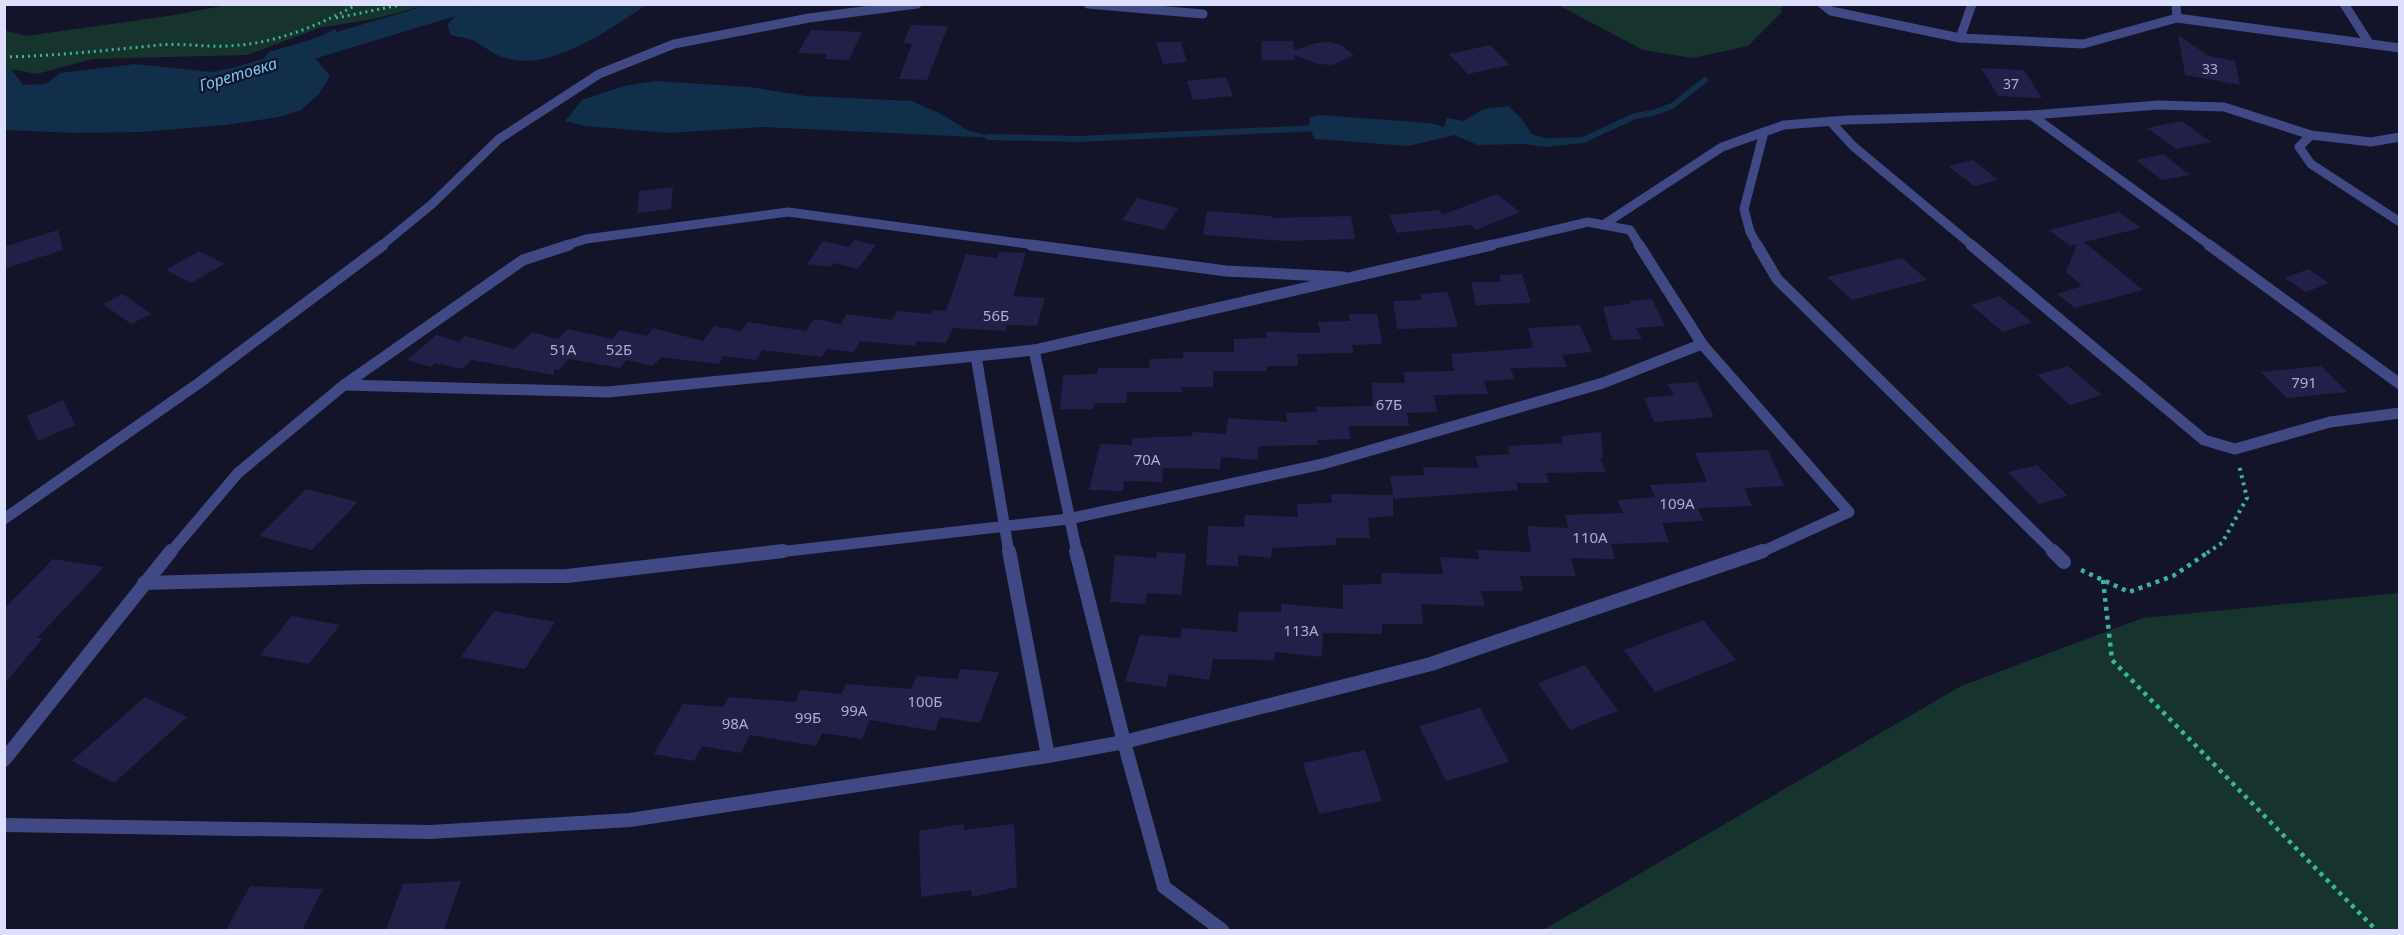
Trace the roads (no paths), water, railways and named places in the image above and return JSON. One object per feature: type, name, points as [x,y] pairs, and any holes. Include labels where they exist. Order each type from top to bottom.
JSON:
[{"type":"street","points":[[4,519],[199,383],[374,252],[432,204],[499,139],[552,102],[599,74],[674,44],[808,18],[917,4]]},
{"type":"street","points":[[1088,4],[1203,14]]},
{"type":"street","points":[[1822,4],[1831,11],[1960,38],[2083,44],[2177,18],[2400,48]]},
{"type":"street","points":[[1960,38],[1972,4]]},
{"type":"street","points":[[2176,4],[2177,18]]},
{"type":"street","points":[[2344,4],[2369,43]]},
{"type":"street","points":[[1603,225],[1722,147],[1784,125],[1830,121],[2031,115],[2158,105],[2224,107],[2311,135],[2371,142],[2400,137]]},
{"type":"street","points":[[2031,115],[2400,384]]},
{"type":"street","points":[[1830,121],[1853,146],[2204,440],[2235,449],[2330,422],[2400,413]]},
{"type":"street","points":[[1764,132],[1744,209],[1749,232],[1777,279],[2064,562]]},
{"type":"street","points":[[2311,135],[2299,147],[2311,164],[2400,222]]},
{"type":"street","points":[[4,760],[144,583],[238,473],[344,385],[523,260],[586,239],[788,212],[1226,270],[1358,277]]},
{"type":"street","points":[[4,825],[430,832],[630,820],[1048,756],[1124,742],[1431,664],[1773,548],[1849,512],[1702,344],[1630,230],[1588,222],[1358,277],[1034,350],[608,392],[344,385]]},
{"type":"street","points":[[144,583],[368,577],[567,576],[1068,519],[1323,464],[1603,383],[1702,344]]},
{"type":"street","points":[[1034,350],[1068,519],[1124,742],[1164,887],[1222,930]]},
{"type":"street","points":[[976,356],[1004,528],[1048,756]]},
{"type":"water","points":[[442,5],[646,5],[577,47],[539,60],[520,61],[502,57],[467,38],[451,35],[447,25],[456,15]]},
{"type":"water","points":[[336,29],[336,45],[315,58],[330,76],[319,94],[301,110],[279,117],[225,125],[140,132],[76,133],[5,130],[5,69],[11,69],[23,85],[46,84],[60,73],[135,64],[211,72],[281,53]]},
{"type":"water","points":[[655,81],[749,87],[806,96],[912,101],[941,114],[967,130],[996,138],[762,127],[668,133],[585,126],[565,121],[582,100],[624,86]]},
{"type":"water","points":[[1508,106],[1520,117],[1532,134],[1555,140],[1582,139],[1613,127],[1583,143],[1546,147],[1523,144],[1478,145],[1454,135],[1409,146],[1315,139],[1309,128],[1310,117],[1321,115],[1429,123],[1444,127],[1447,118],[1464,121],[1483,109]]},
{"type":"waterway","name":"Горетовка","points":[[280,59],[465,4]]},
{"type":"waterway","points":[[1552,141],[1583,140],[1635,116],[1653,113],[1672,106],[1705,80]]},
{"type":"waterway","points":[[988,137],[1078,139],[1318,128]]}]
